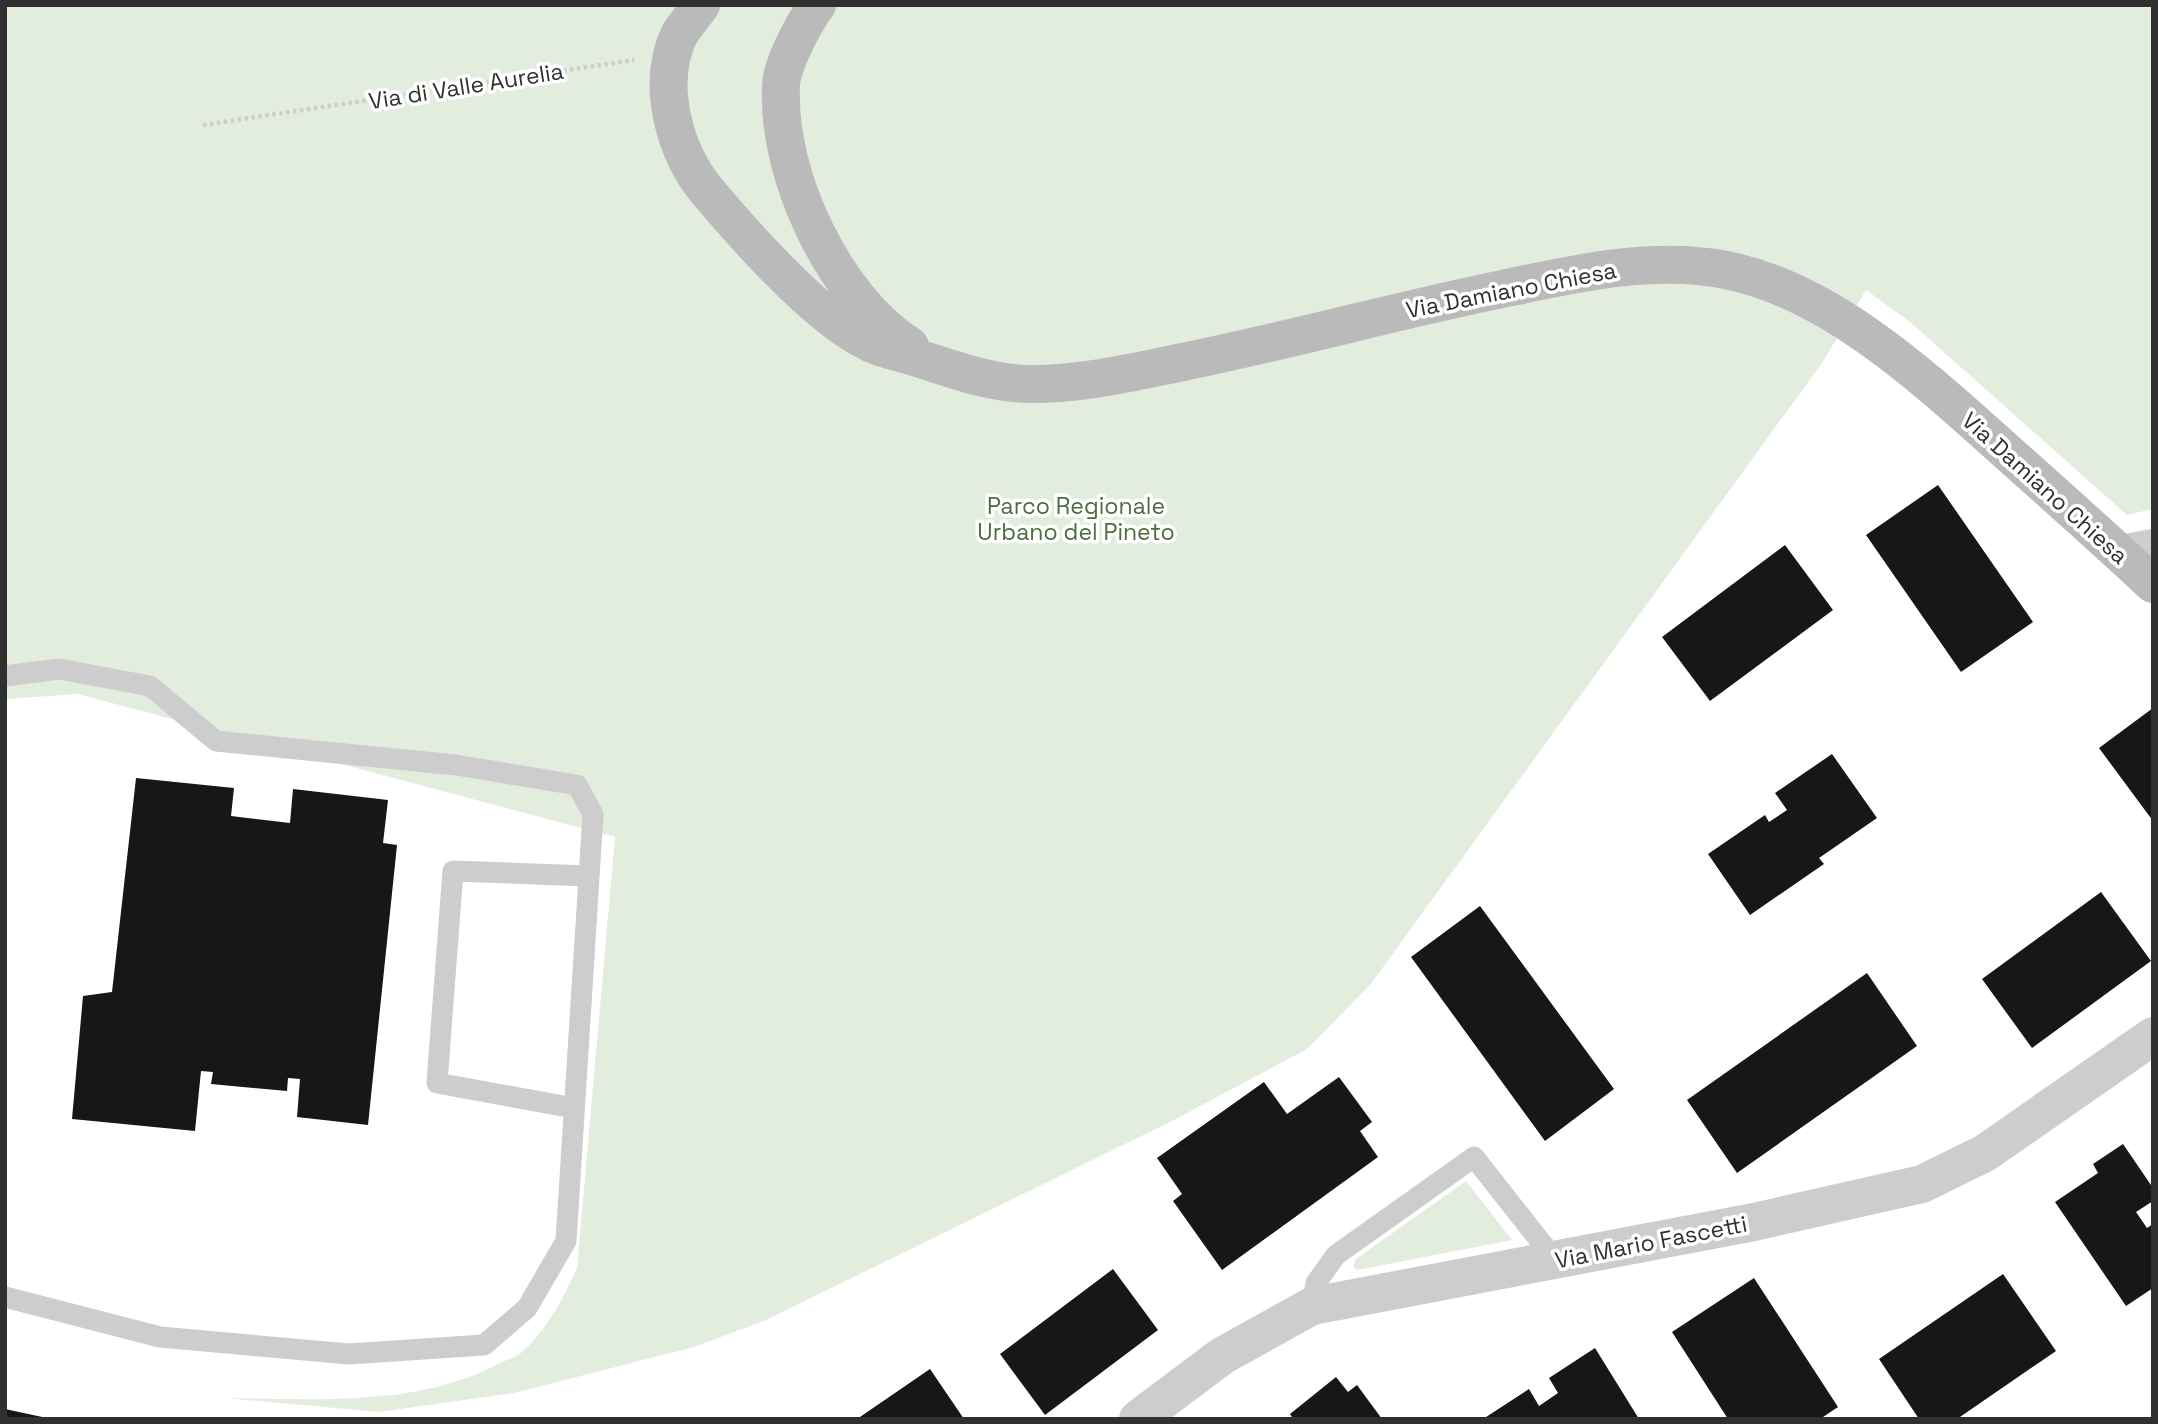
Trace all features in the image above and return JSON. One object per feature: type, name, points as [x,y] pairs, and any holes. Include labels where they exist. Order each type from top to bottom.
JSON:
[{"type":"street","points":[[673,54],[680,33],[701,5]]},
{"type":"street","name":"Via Damiano Chiesa","points":[[817,5],[804,22],[780,85],[785,138],[797,185],[836,268],[862,303],[895,337],[938,365]]},
{"type":"street","name":"Via Damiano Chiesa","points":[[673,54],[668,79],[673,126],[698,180],[724,211],[825,315],[869,343],[985,380],[1030,384],[1081,380],[1255,348],[1469,295],[1565,276],[1630,267],[1707,266],[1754,276],[1823,307],[1933,389],[2137,551],[2153,584]]},
{"type":"street","name":"Via Mario Fascetti","points":[[1138,1419],[1222,1356],[1312,1306],[1847,1203],[1922,1184],[1985,1153],[2153,1036]]},
{"type":"lane","points":[[5,676],[59,669],[150,686],[216,741],[456,765],[577,785],[593,814],[566,1241],[527,1308],[484,1345],[349,1354],[160,1337],[5,1297]]},
{"type":"lane","points":[[574,1108],[438,1083],[453,871],[588,876]]},
{"type":"lane","points":[[1312,1306],[1316,1283],[1336,1255],[1474,1157],[1555,1260]]},
{"type":"path","name":"Via di Valle Aurelia","points":[[203,125],[673,54]]},
{"type":"green space","name":"Parco Regionale Urbano del Pineto","points":[[5,5],[2153,5],[2153,509],[2127,515],[1910,322],[1866,290],[1822,363],[1370,985],[1307,1049],[1174,1120],[766,1320],[694,1347],[514,1393],[379,1412],[226,1398],[365,1398],[434,1388],[467,1378],[517,1355],[547,1323],[577,1268],[615,837],[78,694],[5,699]]},
{"type":"green space","points":[[1466,1181],[1512,1240],[1356,1270],[1353,1266],[1356,1259]]},
{"type":"building","points":[[1938,485],[2033,622],[1961,672],[1866,535]]},
{"type":"building","points":[[1785,545],[1833,610],[1710,701],[1662,637]]},
{"type":"building","points":[[2153,708],[2153,821],[2099,748]]},
{"type":"building","points":[[1832,754],[1877,818],[1819,858],[1824,864],[1750,915],[1708,854],[1765,815],[1769,822],[1787,810],[1775,793]]},
{"type":"building","points":[[136,778],[234,788],[231,816],[290,823],[293,789],[388,800],[383,843],[397,845],[368,1125],[297,1117],[300,1079],[288,1078],[287,1091],[211,1084],[213,1072],[201,1071],[195,1131],[72,1119],[83,996],[112,992]]},
{"type":"building","points":[[2101,892],[2151,961],[2032,1048],[1982,979]]},
{"type":"building","points":[[1480,906],[1614,1089],[1545,1141],[1411,957]]},
{"type":"building","points":[[1867,973],[1917,1046],[1737,1173],[1687,1100]]},
{"type":"building","points":[[1339,1077],[1372,1122],[1360,1131],[1378,1157],[1222,1270],[1173,1201],[1182,1194],[1157,1158],[1264,1082],[1287,1114]]},
{"type":"building","points":[[2123,1144],[2153,1188],[2153,1201],[2136,1212],[2147,1228],[2153,1224],[2153,1288],[2126,1306],[2055,1202],[2098,1173],[2093,1164]]},
{"type":"building","points":[[1113,1269],[1158,1330],[1045,1415],[1000,1354]]},
{"type":"building","points":[[2003,1274],[2056,1351],[1957,1419],[1919,1419],[1879,1359]]},
{"type":"building","points":[[1754,1278],[1838,1407],[1820,1419],[1728,1419],[1672,1332]]},
{"type":"building","points":[[1595,1348],[1639,1419],[1483,1419],[1529,1389],[1539,1406],[1558,1393],[1549,1378]]},
{"type":"building","points":[[930,1369],[964,1419],[857,1419]]},
{"type":"building","points":[[1336,1377],[1348,1392],[1357,1385],[1382,1419],[1293,1419],[1290,1414]]},
{"type":"building","points":[[5,1409],[47,1418],[47,1419],[5,1419]]}]
